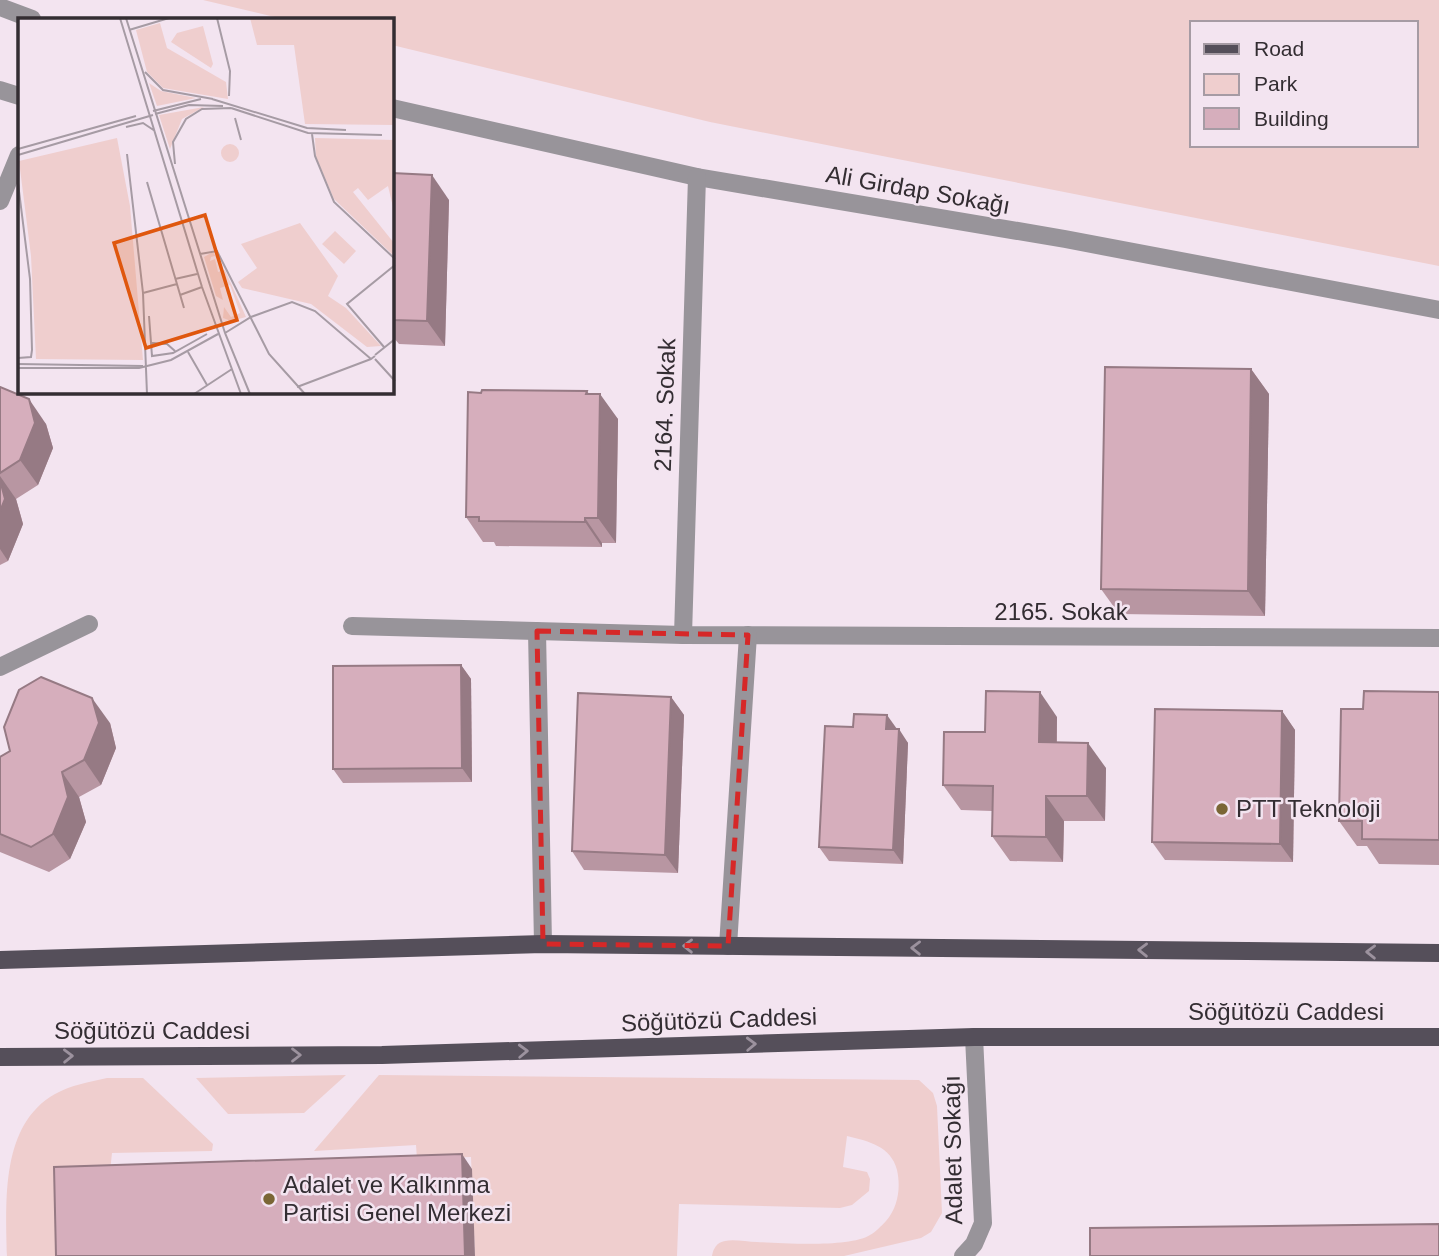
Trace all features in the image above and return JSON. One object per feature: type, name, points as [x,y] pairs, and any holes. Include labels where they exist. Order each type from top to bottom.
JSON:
[{"type":"main road","points":[[0,960],[543,944],[1439,953]]},
{"type":"main road","name":"Söğütözü Caddesi","points":[[0,1057],[382,1055],[974,1037],[1439,1037]]},
{"type":"street","points":[[0,7],[29,18]]},
{"type":"street","points":[[0,90],[18,96]]},
{"type":"street","name":"Ali Girdap Sokağı","points":[[394,108],[697,177],[1051,237],[1439,310]]},
{"type":"street","points":[[0,201],[18,157]]},
{"type":"street","name":"2164. Sokak","points":[[683,635],[697,177]]},
{"type":"street","points":[[0,667],[89,624]]},
{"type":"street","name":"2165. Sokak","points":[[352,626],[683,635],[1439,638]]},
{"type":"street","points":[[537,631],[543,944]]},
{"type":"street","points":[[728,946],[748,635]]},
{"type":"street","name":"Adalet Sokağı","points":[[963,1256],[975,1244],[983,1223],[974,1037]]},
{"type":"highlighted area","points":[[537,631],[748,635],[728,946],[543,944]]},
{"type":"green space","points":[[203,0],[1439,0],[1439,266],[710,122],[394,45],[394,18],[279,18]]},
{"type":"green space","points":[[346,1075],[304,1113],[228,1114],[196,1078]]},
{"type":"green space","points":[[379,1075],[919,1080],[933,1093],[937,1106],[942,1213],[931,1232],[921,1238],[844,1256],[712,1256],[716,1246],[725,1241],[832,1243],[860,1239],[876,1231],[890,1216],[896,1203],[899,1184],[897,1170],[890,1155],[884,1150],[847,1136],[843,1167],[867,1172],[870,1179],[869,1191],[852,1205],[840,1208],[679,1204],[677,1256],[475,1256],[471,1157],[417,1159],[416,1145],[314,1151]]},
{"type":"green space","points":[[107,1078],[143,1078],[213,1144],[212,1151],[112,1153],[109,1181],[66,1256],[7,1256],[7,1189],[15,1145],[24,1125],[37,1108],[55,1094]]},
{"type":"building","points":[[394,173],[432,175],[427,321],[394,320]]},
{"type":"building","points":[[1105,367],[1251,369],[1248,591],[1101,589]]},
{"type":"building","points":[[0,387],[29,399],[35,423],[20,460],[0,473]]},
{"type":"building","points":[[482,390],[587,391],[586,394],[600,394],[598,518],[585,518],[585,522],[479,521],[479,517],[466,517],[468,392],[481,393]]},
{"type":"building","points":[[0,480],[5,499],[0,511]]},
{"type":"building","points":[[461,665],[462,768],[333,769],[333,666]]},
{"type":"building","points":[[41,677],[92,698],[99,723],[84,760],[62,772],[68,797],[53,834],[31,847],[0,834],[0,757],[10,751],[4,727],[19,690]]},
{"type":"building","points":[[986,691],[1040,692],[1039,742],[1088,743],[1087,796],[1046,796],[1046,837],[992,836],[993,786],[943,785],[944,732],[985,732]]},
{"type":"building","points":[[1364,691],[1439,692],[1439,840],[1362,839],[1362,821],[1339,821],[1341,709],[1363,709]]},
{"type":"building","points":[[578,693],[671,697],[665,855],[572,851]]},
{"type":"building","points":[[1155,709],[1282,711],[1280,844],[1152,842]]},
{"type":"building","points":[[854,714],[887,715],[886,729],[899,729],[893,850],[819,847],[825,726],[853,727]]},
{"type":"building","name":"Adalet ve Kalkınma Partisi Genel Merkezi","points":[[462,1154],[465,1256],[56,1256],[54,1167]]},
{"type":"building","points":[[1439,1224],[1439,1256],[1090,1256],[1090,1228]]},
{"type":"place","name":"PTT Teknoloji","points":[[1222,809]]},
{"type":"place","name":"Adalet ve Kalkınma Partisi Genel Merkezi","points":[[269,1199]]}]
